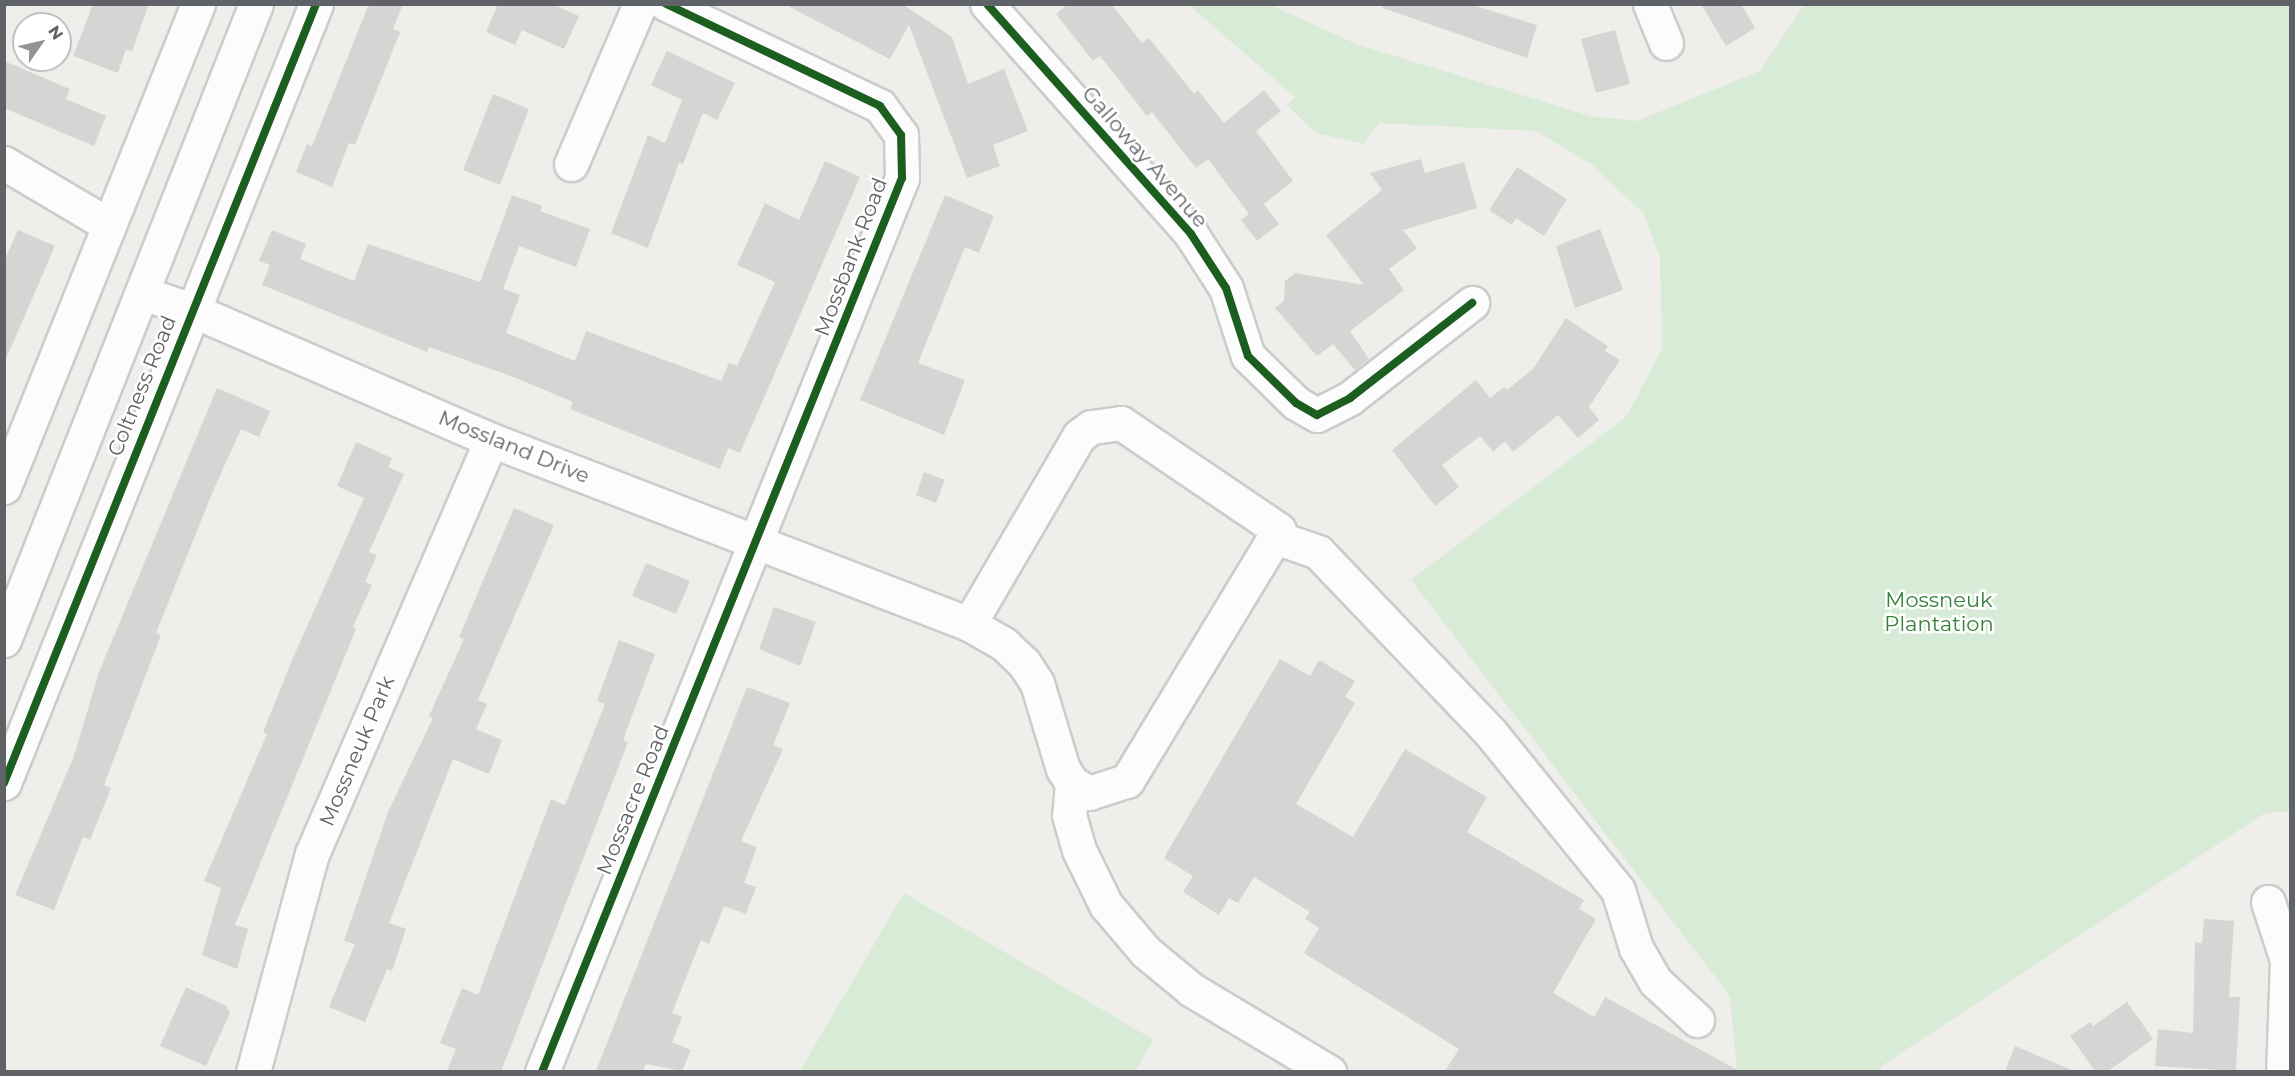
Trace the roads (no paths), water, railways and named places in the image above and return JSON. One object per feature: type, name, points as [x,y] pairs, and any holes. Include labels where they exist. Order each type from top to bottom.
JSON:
[{"type":"street","points":[[4,487],[198,4]]},
{"type":"street","name":"Coltness Road","points":[[4,640],[256,4]]},
{"type":"street","name":"Coltness Road","points":[[4,783],[316,4]]},
{"type":"street","points":[[571,164],[640,4]]},
{"type":"street","name":"Mossbank Road","points":[[666,4],[880,106],[901,135],[902,178],[758,542]]},
{"type":"street","name":"Galloway Avenue","points":[[987,4],[1191,234],[1226,288],[1248,356],[1296,403],[1317,415],[1350,398],[1472,303]]},
{"type":"street","points":[[1650,4],[1666,43]]},
{"type":"street","points":[[4,163],[109,225]]},
{"type":"street","name":"Mossland Drive","points":[[142,293],[192,310],[491,440],[890,591],[969,624],[1004,644],[1037,683],[1063,769],[1072,783]]},
{"type":"street","points":[[969,624],[1079,436],[1108,422],[1121,423],[1279,530],[1128,781],[1089,793],[1072,783],[1069,815],[1079,850],[1106,905],[1146,952],[1192,990],[1329,1071]]},
{"type":"street","name":"Mossneuk Park","points":[[253,1071],[312,854],[491,440]]},
{"type":"street","points":[[1275,537],[1318,552],[1490,732],[1618,890],[1636,948],[1656,982],[1697,1020]]},
{"type":"street","name":"Mossacre Road","points":[[542,1071],[758,542]]},
{"type":"street","points":[[2268,902],[2289,960],[2283,1071]]},
{"type":"park label","name":"Mossneuk Plantation","points":[[1939,612]]}]
